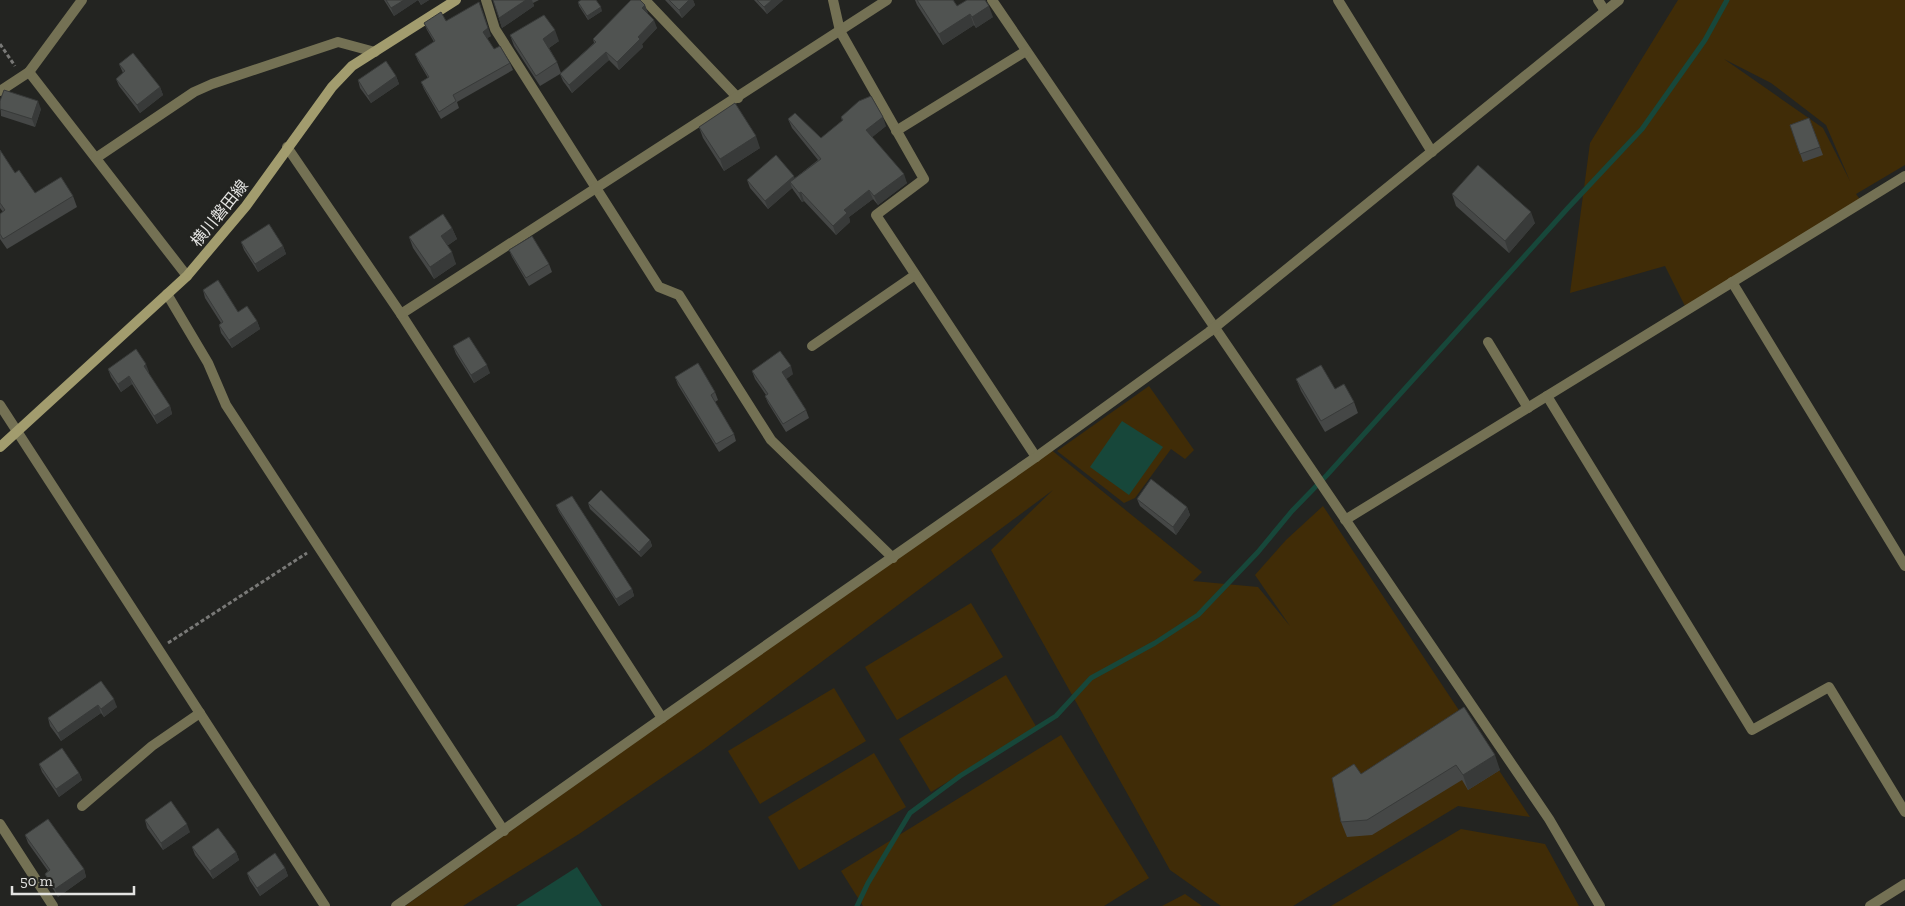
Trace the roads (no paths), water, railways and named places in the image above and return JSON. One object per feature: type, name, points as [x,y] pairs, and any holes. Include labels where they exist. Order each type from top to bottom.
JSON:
[{"type":"main road","name":"横川磐田線","points":[[0,447],[187,276],[246,206],[332,87],[352,66],[456,0]]},
{"type":"street","points":[[0,91],[26,74],[82,0]]},
{"type":"street","points":[[486,0],[495,28],[659,287],[679,295],[771,440],[893,558]]},
{"type":"street","points":[[645,0],[738,98]]},
{"type":"street","points":[[833,0],[840,31],[924,179],[876,215],[1036,458]]},
{"type":"street","points":[[401,314],[596,190],[887,0]]},
{"type":"street","points":[[992,0],[1549,819],[1600,906]]},
{"type":"street","points":[[1338,0],[1432,152]]},
{"type":"street","points":[[1598,0],[1605,11]]},
{"type":"street","points":[[396,906],[1036,458],[1214,328],[1619,0]]},
{"type":"street","points":[[96,158],[194,92],[212,84],[338,42],[375,52]]},
{"type":"street","points":[[896,131],[1026,51]]},
{"type":"street","points":[[26,74],[96,158],[187,276]]},
{"type":"street","points":[[287,147],[401,314],[662,718]]},
{"type":"street","points":[[1345,520],[1905,176]]},
{"type":"street","points":[[812,346],[915,275]]},
{"type":"street","points":[[1732,282],[1905,566]]},
{"type":"street","points":[[167,294],[208,363],[226,406],[504,831]]},
{"type":"street","points":[[1488,342],[1528,408]]},
{"type":"street","points":[[1547,396],[1752,730],[1829,688],[1905,812]]},
{"type":"street","points":[[0,405],[325,906]]},
{"type":"street","points":[[82,806],[152,746],[200,713]]},
{"type":"street","points":[[0,824],[53,906]]},
{"type":"street","points":[[1870,906],[1905,884]]},
{"type":"waterway","points":[[857,906],[868,883],[910,813],[960,776],[1056,716],[1091,678],[1155,643],[1198,615],[1258,552],[1292,511],[1642,129],[1705,40],[1727,0]]}]
